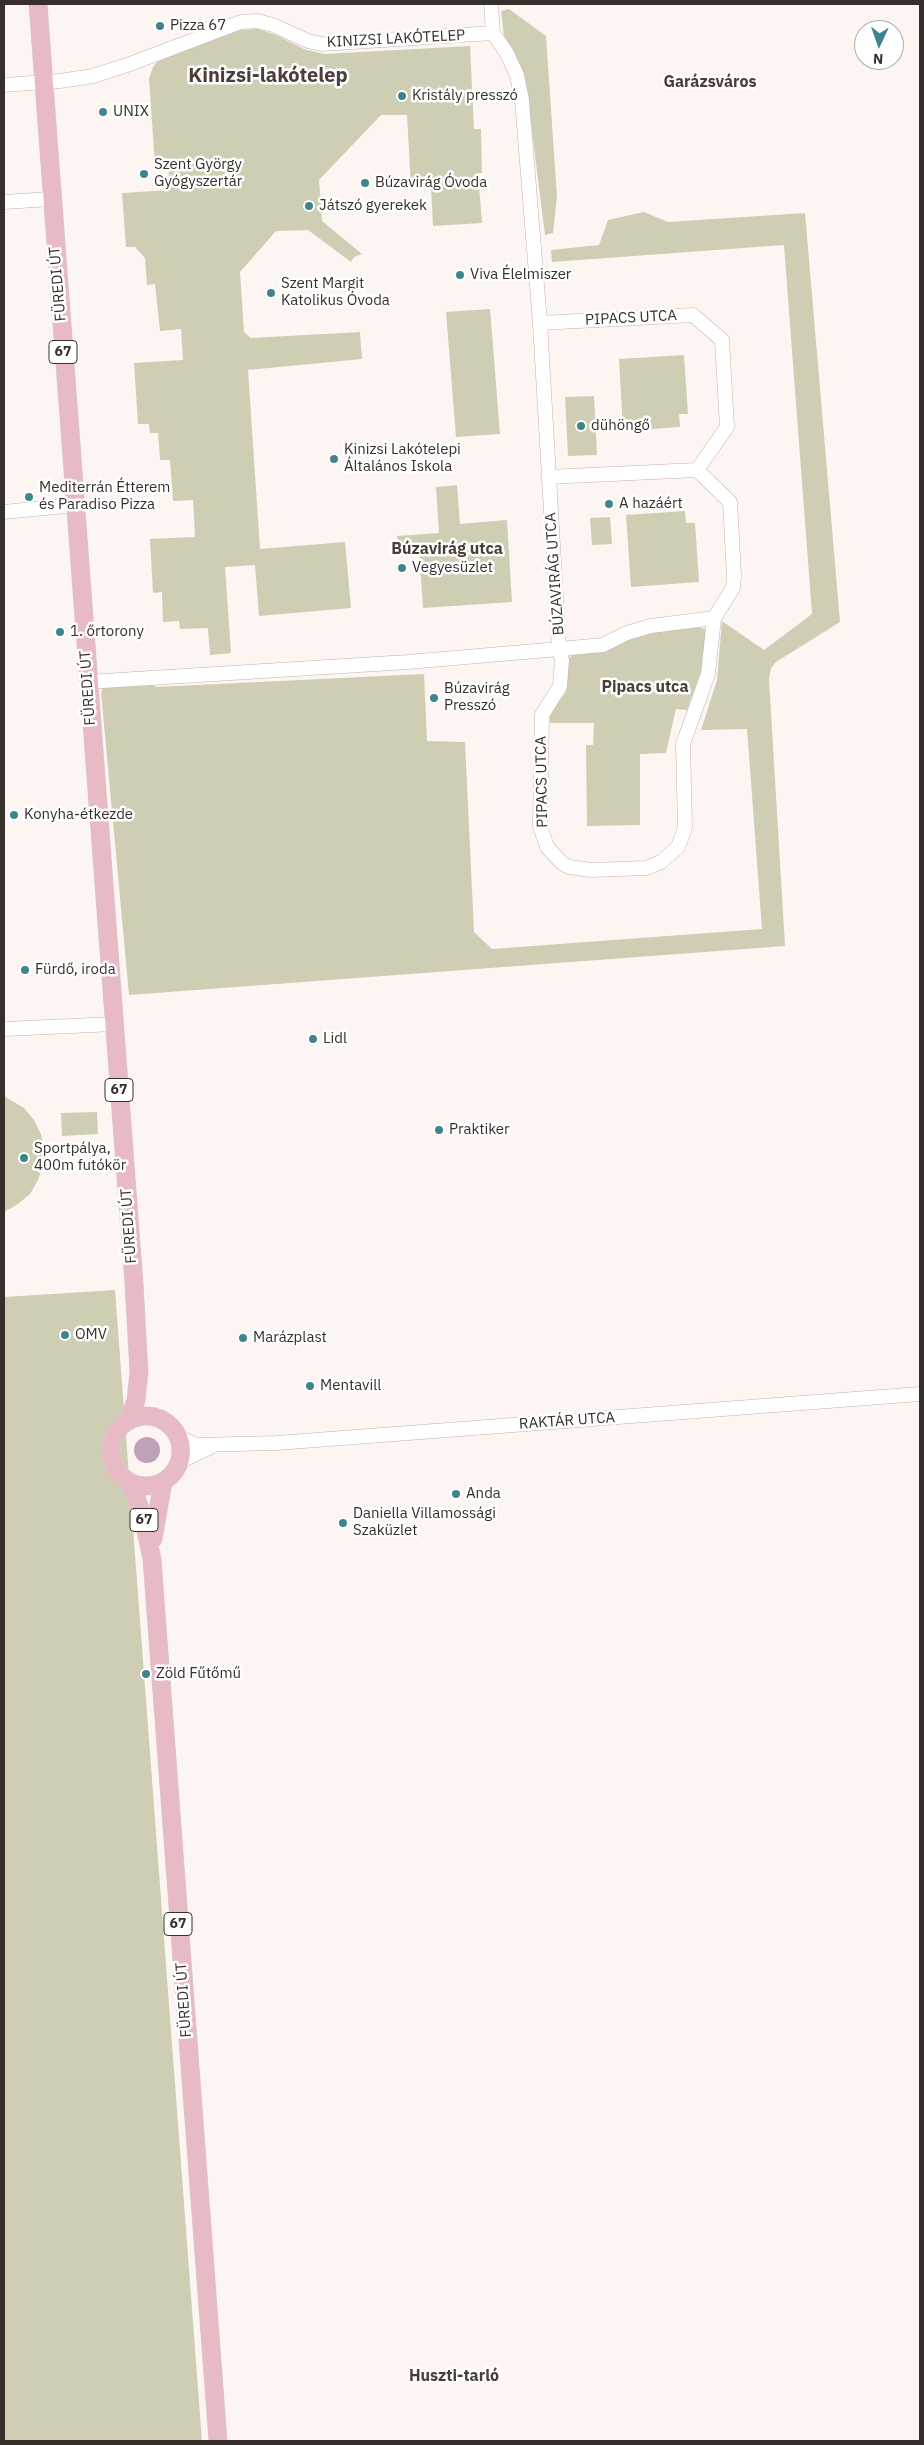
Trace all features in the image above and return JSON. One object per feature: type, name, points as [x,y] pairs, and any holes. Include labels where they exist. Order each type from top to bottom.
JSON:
[{"type":"main road","name":"FÜREDI ÚT","points":[[38,4],[87,682],[115,1024],[139,1372],[136,1400],[129,1421],[116,1434],[112,1447],[116,1469],[131,1483],[143,1517],[152,1559]]},
{"type":"main road","name":"FÜREDI ÚT","points":[[139,1372],[148,1407],[157,1419],[168,1424],[175,1433]]},
{"type":"main road","points":[[129,1421],[143,1417],[157,1419]]},
{"type":"main road","points":[[175,1433],[181,1451],[179,1462]]},
{"type":"main road","name":"FÜREDI ÚT","points":[[179,1462],[171,1476],[163,1482],[154,1522],[152,1559],[218,2441]]},
{"type":"main road","name":"67","points":[[131,1483],[147,1486],[163,1482]]},
{"type":"street","points":[[492,4],[493,33]]},
{"type":"street","name":"KINIZSI LAKÓTELEP","points":[[4,85],[81,78],[121,67],[241,22],[257,21],[273,25],[308,41],[328,44],[493,33]]},
{"type":"street","name":"BÚZAVIRÁG UTCA","points":[[87,682],[408,662],[559,650],[540,322],[522,100],[517,75],[506,52],[493,33]]},
{"type":"street","points":[[4,202],[51,199]]},
{"type":"street","name":"PIPACS UTCA","points":[[540,322],[694,315],[722,340],[727,427],[697,470],[730,502],[733,588],[714,618],[708,674],[683,744],[685,828],[683,838],[672,854],[661,862],[646,868],[591,870],[568,866],[556,859],[544,839],[540,826],[542,715],[560,686],[562,660],[559,650]]},
{"type":"street","points":[[548,477],[697,470]]},
{"type":"street","points":[[4,512],[75,505]]},
{"type":"street","points":[[559,650],[603,645],[628,633],[652,626],[714,618]]},
{"type":"street","points":[[4,1029],[115,1024]]},
{"type":"street","name":"RAKTÁR UTCA","points":[[175,1433],[186,1442],[214,1446],[338,1439],[920,1394]]},
{"type":"street","name":"RAKTÁR UTCA","points":[[179,1462],[214,1446]]},
{"type":"green space","points":[[509,9],[546,36],[557,197],[553,233],[545,235],[523,72],[513,49],[504,36],[501,11]]},
{"type":"green space","points":[[258,29],[276,35],[304,49],[324,54],[470,46],[474,129],[481,129],[482,173],[478,173],[482,223],[433,226],[431,187],[411,187],[407,115],[381,115],[319,180],[322,221],[362,254],[354,257],[351,262],[308,230],[276,231],[240,272],[244,332],[251,338],[360,332],[362,359],[248,370],[260,549],[345,542],[351,608],[259,616],[255,565],[225,567],[231,653],[210,655],[208,628],[180,629],[179,621],[163,622],[162,592],[153,593],[150,539],[195,537],[193,500],[173,501],[170,460],[160,460],[158,433],[150,433],[149,424],[138,424],[134,363],[183,360],[181,329],[160,331],[155,284],[147,285],[145,258],[135,247],[126,247],[122,193],[170,190],[168,165],[155,165],[149,79],[153,67],[161,57],[237,30]]},
{"type":"green space","points":[[644,212],[668,222],[805,213],[840,622],[776,662],[771,668],[769,679],[785,946],[129,995],[101,692],[103,688],[154,682],[155,687],[424,674],[427,741],[465,742],[474,932],[492,949],[762,929],[747,729],[701,730],[717,680],[722,621],[764,650],[812,614],[784,245],[552,262],[551,250],[599,245],[608,220]]},
{"type":"green space","points":[[490,309],[500,434],[456,437],[446,312]]},
{"type":"green space","points":[[684,355],[688,414],[679,414],[680,427],[623,431],[619,359]]},
{"type":"green space","name":"dühöngő","points":[[594,396],[597,455],[568,456],[565,397]]},
{"type":"green space","points":[[457,485],[460,524],[507,520],[512,602],[423,608],[419,548],[398,550],[397,536],[439,533],[436,487]]},
{"type":"green space","points":[[685,511],[686,523],[695,523],[699,582],[631,587],[626,515]]},
{"type":"green space","points":[[610,517],[612,544],[592,545],[590,518]]},
{"type":"green space","points":[[699,627],[705,629],[707,635],[703,666],[687,710],[676,709],[666,753],[640,754],[640,825],[587,826],[586,745],[593,745],[594,723],[550,723],[550,714],[566,692],[567,659],[574,654],[636,635]]},
{"type":"green space","name":"Sportpálya, 400m futókör","points":[[4,1096],[24,1108],[34,1120],[41,1134],[44,1150],[43,1166],[30,1194],[4,1212]]},
{"type":"green space","points":[[97,1112],[98,1134],[62,1136],[61,1113]]},
{"type":"green space","points":[[115,1290],[202,2441],[4,2441],[4,1297]]},
{"type":"shaded area","points":[[147,1437],[156,1441],[160,1450],[156,1459],[147,1463],[138,1459],[134,1450],[138,1441]]},
{"type":"place","name":"Pizza 67","points":[[160,26]]},
{"type":"place","name":"Kristály presszó","points":[[402,96]]},
{"type":"place","name":"UNIX","points":[[103,112]]},
{"type":"place","name":"Szent György Gyógyszertár","points":[[144,174]]},
{"type":"place","name":"Búzavirág Óvoda","points":[[365,183]]},
{"type":"place","name":"Játszó gyerekek","points":[[309,206]]},
{"type":"place","name":"Viva Élelmiszer","points":[[460,275]]},
{"type":"place","name":"Szent Margit Katolikus Óvoda","points":[[271,293]]},
{"type":"place","name":"dühöngő","points":[[581,426]]},
{"type":"place","name":"Kinizsi Lakótelepi Általános Iskola","points":[[334,459]]},
{"type":"place","name":"Mediterrán Étterem és Paradiso Pizza","points":[[29,497]]},
{"type":"place","name":"A hazáért","points":[[609,504]]},
{"type":"place","name":"Vegyesüzlet","points":[[402,568]]},
{"type":"place","name":"1. őrtorony","points":[[60,632]]},
{"type":"place","name":"Búzavirág Presszó","points":[[434,698]]},
{"type":"place","name":"Konyha-étkezde","points":[[14,815]]},
{"type":"place","name":"Fürdő, iroda","points":[[25,970]]},
{"type":"place","name":"Lidl","points":[[313,1039]]},
{"type":"place","name":"Praktiker","points":[[439,1130]]},
{"type":"place","name":"Sportpálya, 400m futókör","points":[[24,1158]]},
{"type":"place","name":"OMV","points":[[65,1335]]},
{"type":"place","name":"Marázplast","points":[[243,1338]]},
{"type":"place","name":"Mentavill","points":[[310,1386]]},
{"type":"place","name":"Anda","points":[[456,1494]]},
{"type":"place","name":"Daniella Villamossági Szaküzlet","points":[[343,1523]]},
{"type":"place","name":"Zöld Fűtőmű","points":[[146,1674]]},
{"type":"district","name":"Kinizsi-lakótelep","points":[[268,76]]},
{"type":"district","name":"Garázsváros","points":[[710,82]]},
{"type":"district","name":"Búzavirág utca","points":[[447,549]]},
{"type":"district","name":"Pipacs utca","points":[[645,687]]},
{"type":"district","name":"Huszti-tarló","points":[[454,2376]]}]
